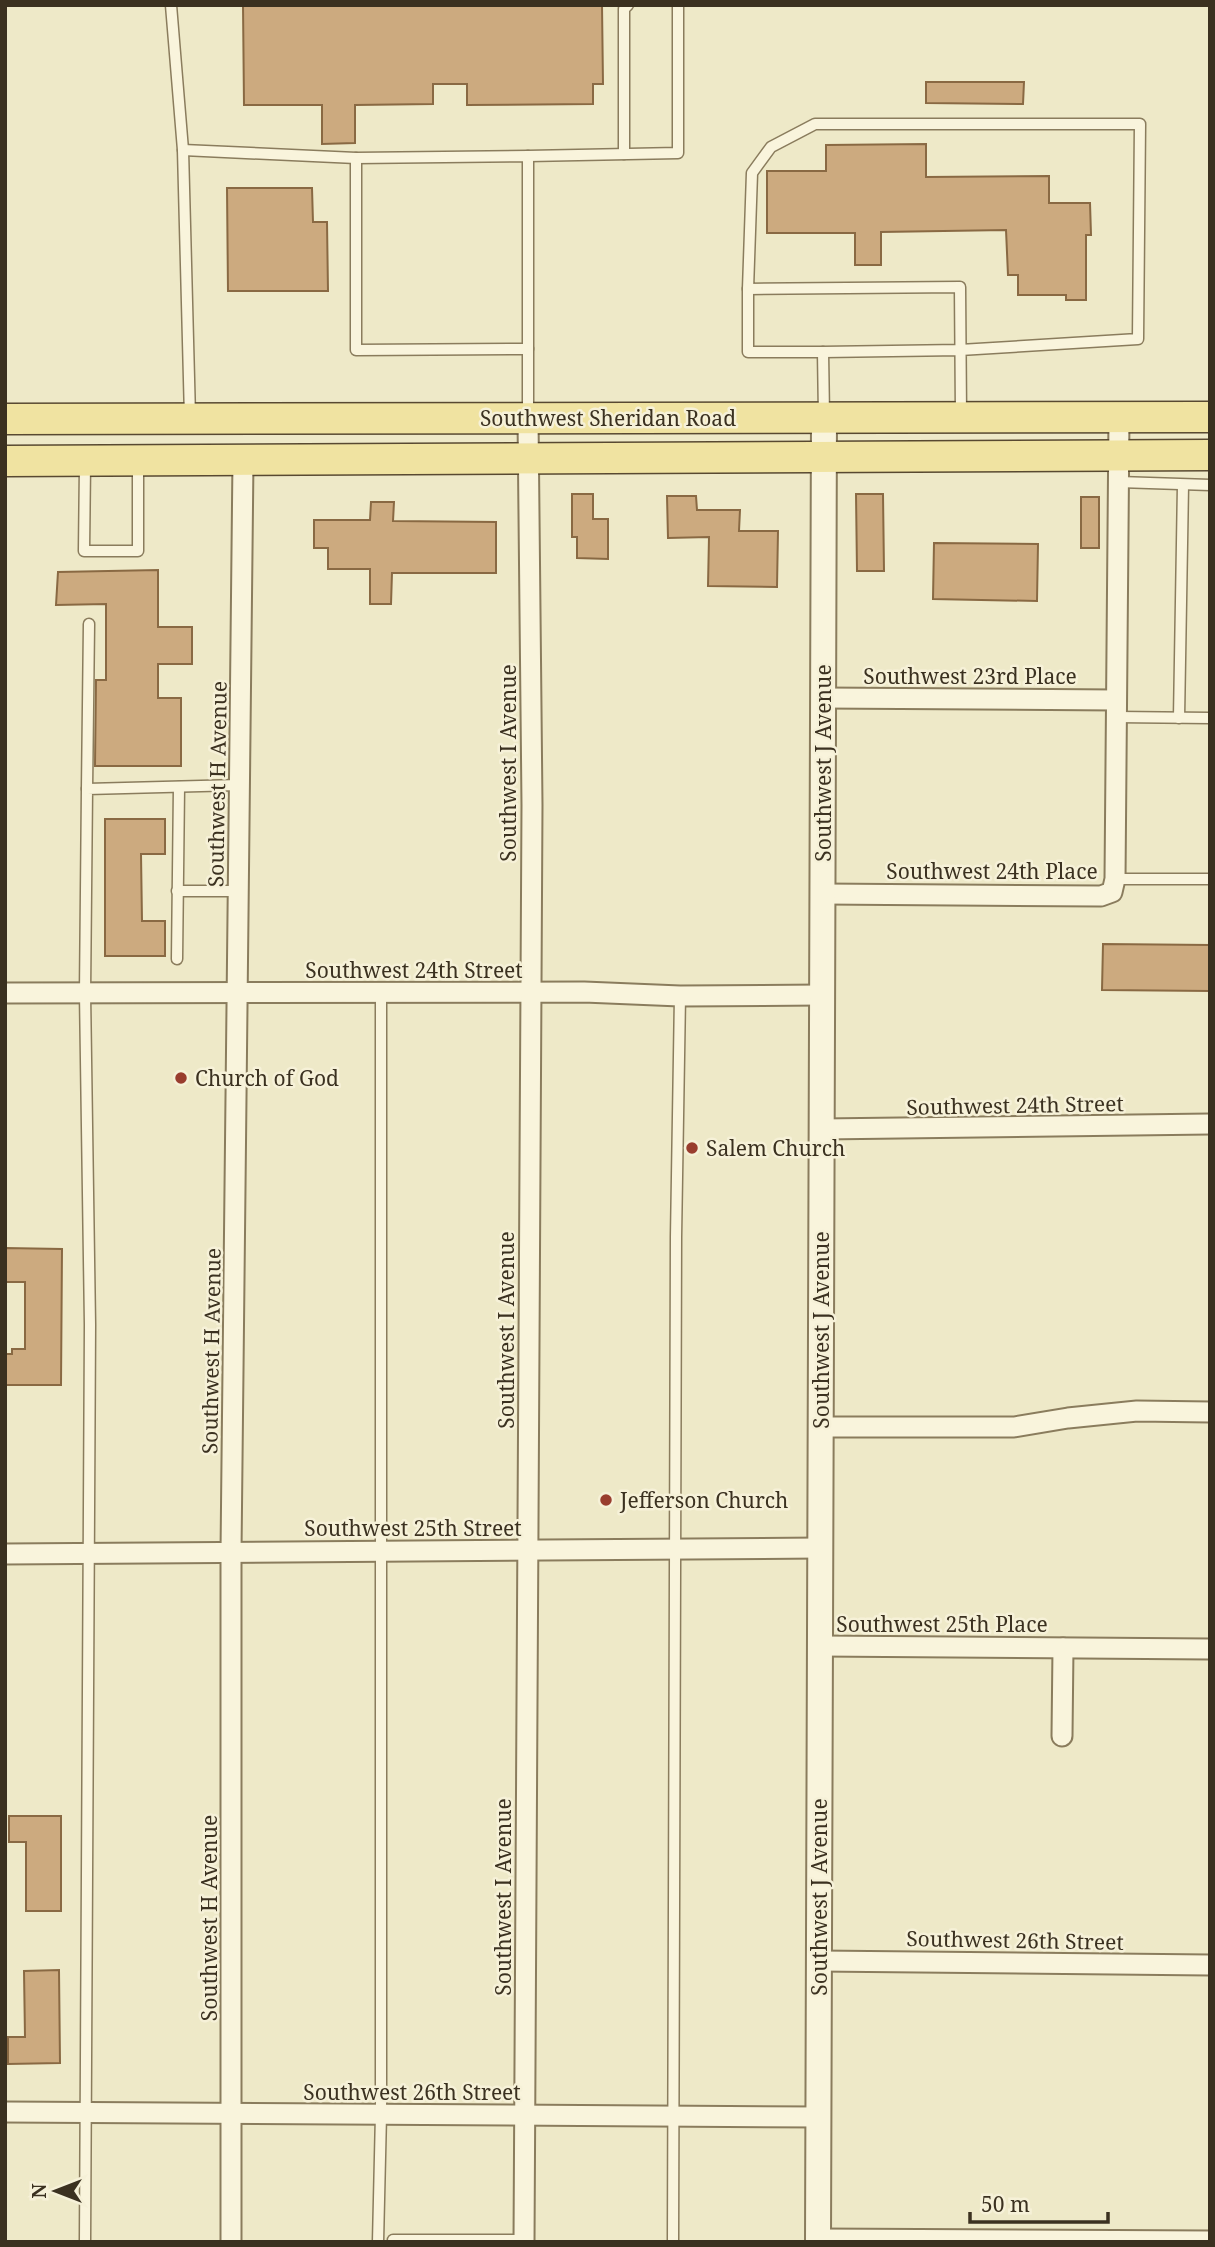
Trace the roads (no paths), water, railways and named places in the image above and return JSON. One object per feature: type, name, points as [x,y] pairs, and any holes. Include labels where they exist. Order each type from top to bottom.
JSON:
[{"type":"main road","name":"Southwest Sheridan Road","points":[[5,419],[1210,417]]},
{"type":"main road","name":"Southwest Sheridan Road","points":[[5,461],[824,457],[1119,469],[1210,456]]},
{"type":"street","name":"Southwest J Avenue","points":[[818,2241],[824,417]]},
{"type":"street","name":"Southwest 24th Place","points":[[823,894],[1101,896],[1112,892],[1115,879],[1119,417]]},
{"type":"street","name":"Southwest I Avenue","points":[[524,2241],[532,805],[528,418]]},
{"type":"street","name":"Southwest H Avenue","points":[[231,2242],[231,1552],[243,460]]},
{"type":"street","name":"Southwest 23rd Place","points":[[823,698],[1116,708]]},
{"type":"street","name":"Southwest 24th Street","points":[[5,993],[531,992],[680,996],[822,995]]},
{"type":"street","name":"Southwest 24th Street","points":[[822,1129],[1210,1125]]},
{"type":"street","points":[[821,1427],[1014,1427],[1137,1411],[1210,1412]]},
{"type":"street","name":"Southwest 25th Street","points":[[5,1554],[820,1548]]},
{"type":"street","name":"Southwest 25th Place","points":[[820,1646],[1210,1649]]},
{"type":"street","name":"Southwest 25th Place","points":[[1062,1736],[1063,1648]]},
{"type":"street","name":"Southwest 26th Street","points":[[819,1961],[1210,1965]]},
{"type":"street","name":"Southwest 26th Street","points":[[5,2112],[819,2117]]},
{"type":"street","points":[[818,2241],[1210,2241]]},
{"type":"lane","points":[[171,5],[183,150],[190,418]]},
{"type":"lane","points":[[624,154],[624,9],[628,5]]},
{"type":"lane","points":[[183,150],[356,158],[678,153],[678,5]]},
{"type":"lane","points":[[815,124],[1140,124],[1138,339],[960,350],[748,352],[752,173],[771,147],[815,124]]},
{"type":"lane","points":[[528,156],[528,418]]},
{"type":"lane","points":[[356,158],[356,350],[528,349]]},
{"type":"lane","points":[[748,289],[960,288],[961,416]]},
{"type":"lane","points":[[823,352],[824,417]]},
{"type":"lane","points":[[85,461],[84,551],[138,551],[138,460]]},
{"type":"lane","points":[[1119,469],[1182,485],[1210,485]]},
{"type":"lane","points":[[1179,718],[1182,485]]},
{"type":"lane","points":[[85,2242],[90,1325],[85,993],[89,624]]},
{"type":"lane","points":[[1116,708],[1179,718],[1210,718]]},
{"type":"lane","points":[[87,789],[239,785]]},
{"type":"lane","points":[[177,959],[179,788]]},
{"type":"lane","points":[[1115,879],[1210,879]]},
{"type":"lane","points":[[177,891],[238,891]]},
{"type":"lane","points":[[378,2242],[381,2115],[381,992]]},
{"type":"lane","points":[[673,2242],[676,1237],[680,996]]},
{"type":"lane","points":[[393,2240],[524,2241]]},
{"type":"place","name":"Church of God","points":[[181,1078]]},
{"type":"place","name":"Salem Church","points":[[692,1148]]},
{"type":"place","name":"Jefferson Church","points":[[606,1500]]}]
